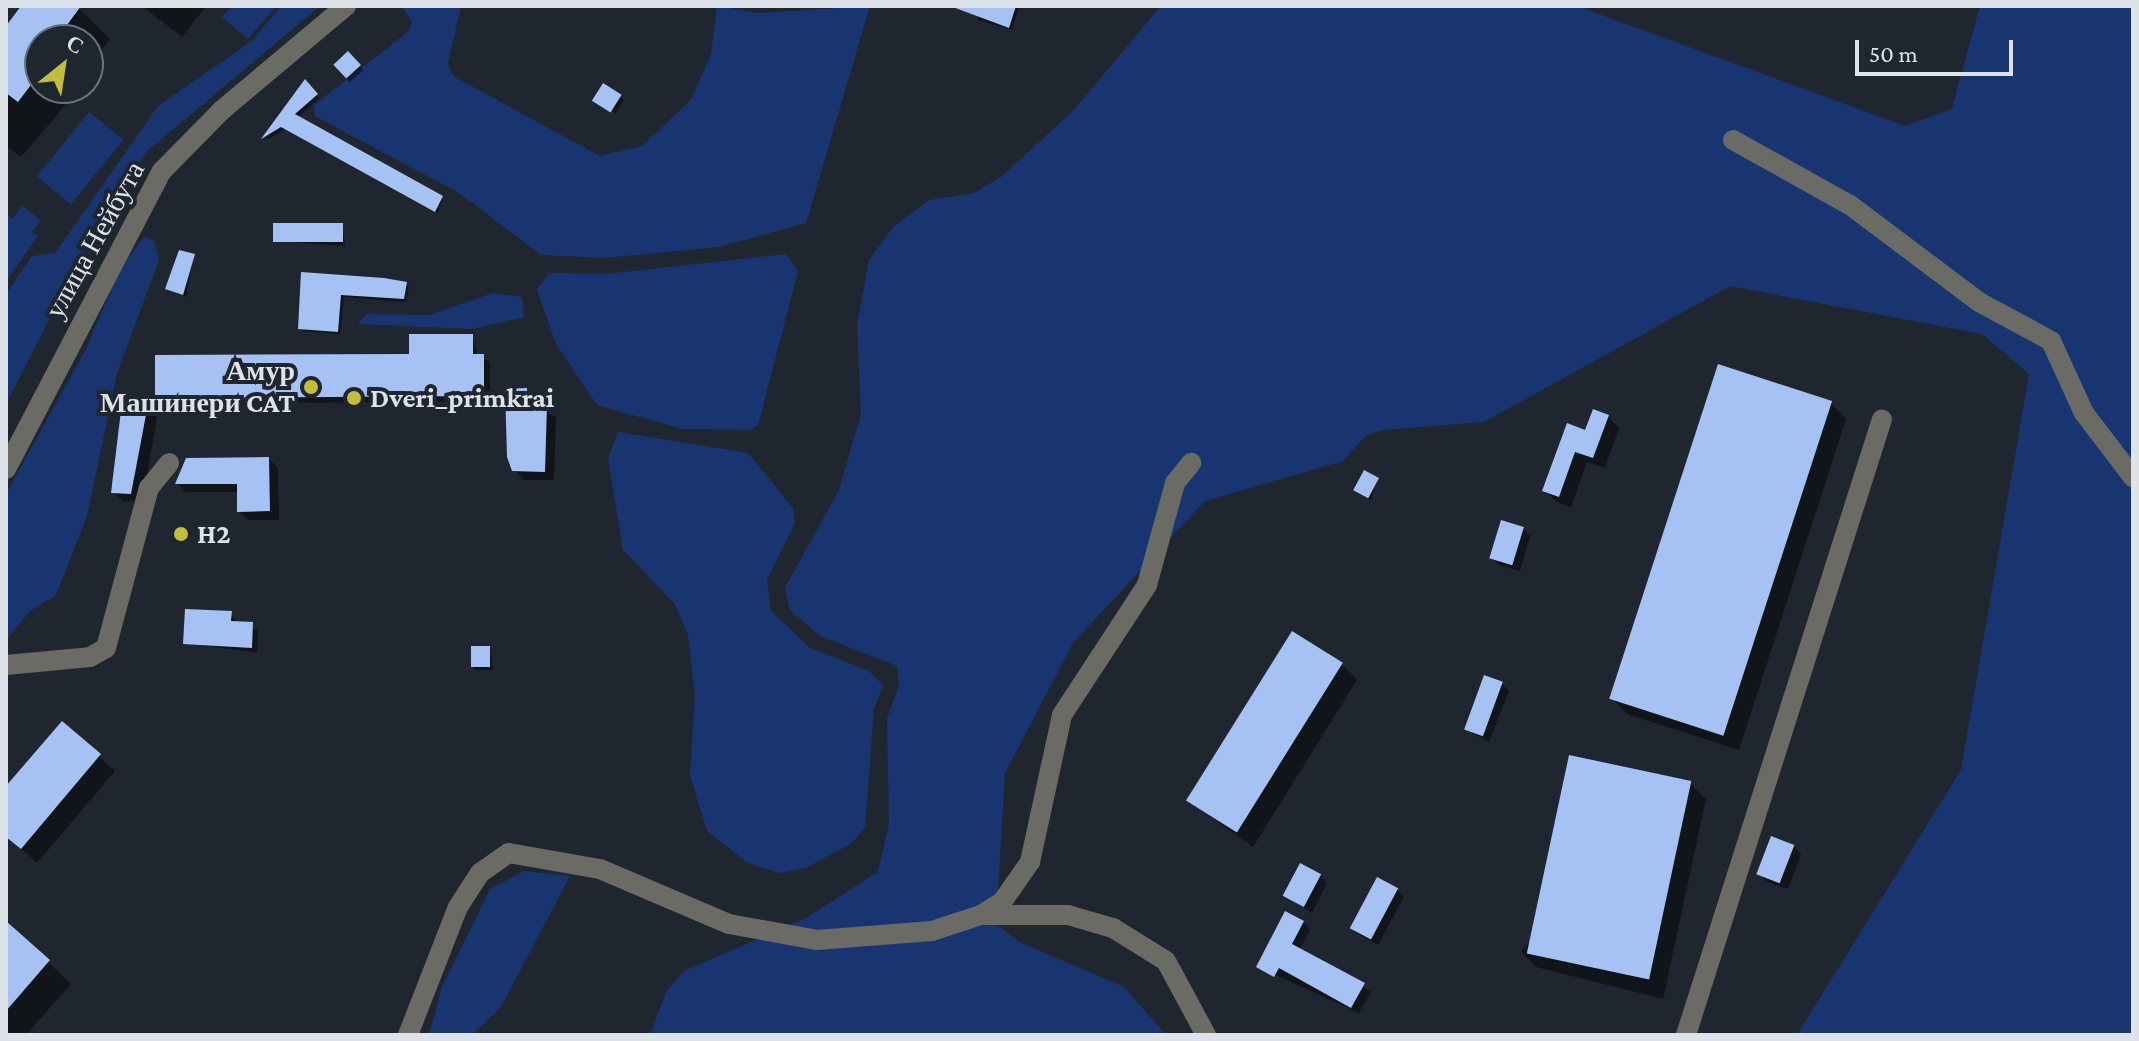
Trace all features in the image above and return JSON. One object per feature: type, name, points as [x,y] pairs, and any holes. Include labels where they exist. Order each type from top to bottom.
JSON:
[{"type":"street","name":"улица Нейбута","points":[[6,469],[162,171],[222,110],[346,6]]},
{"type":"street","points":[[1733,140],[1850,205],[1979,302],[2051,341],[2084,413],[2133,477]]},
{"type":"street","points":[[1686,1035],[1882,419]]},
{"type":"street","points":[[6,665],[90,657],[106,648],[149,488],[169,463]]},
{"type":"street","points":[[408,1035],[458,907],[480,873],[509,853],[600,869],[729,924],[817,940],[932,931],[981,915],[1002,902],[1030,862],[1062,715],[1147,585],[1175,483],[1191,463]]},
{"type":"street","points":[[981,915],[1068,915],[1113,928],[1166,961],[1206,1035]]},
{"type":"shaded area","points":[[232,6],[276,6],[248,39],[222,17]]},
{"type":"shaded area","points":[[281,6],[320,6],[146,152],[92,236],[6,404],[6,294],[32,256],[55,253],[158,106],[252,41]]},
{"type":"shaded area","points":[[401,6],[461,6],[448,63],[453,76],[600,156],[642,146],[691,100],[711,54],[717,6],[758,13],[870,6],[806,223],[719,247],[604,258],[541,255],[461,194],[315,116],[314,105],[409,31],[412,21]]},
{"type":"shaded area","points":[[1161,6],[1577,6],[1905,126],[1952,109],[1980,6],[2133,6],[2133,1035],[1797,1035],[1961,770],[2029,374],[1982,334],[1730,286],[1484,422],[1383,430],[1364,437],[1343,461],[1205,501],[1073,643],[1005,773],[996,924],[1019,942],[1124,987],[1166,1035],[650,1035],[666,992],[684,971],[806,918],[878,872],[889,824],[887,719],[899,685],[897,666],[820,636],[790,610],[785,588],[839,490],[861,414],[857,325],[869,260],[894,226],[929,200],[974,193],[1001,177],[1073,111]]},
{"type":"shaded area","points":[[89,112],[123,140],[71,204],[37,177]]},
{"type":"shaded area","points":[[22,206],[41,220],[32,232],[38,236],[6,281],[6,215],[13,218]]},
{"type":"shaded area","points":[[144,237],[154,240],[159,260],[117,373],[87,516],[56,595],[30,611],[6,640],[6,494],[86,349],[121,267]]},
{"type":"shaded area","points":[[786,254],[798,271],[758,425],[750,430],[682,429],[597,405],[556,344],[537,290],[549,273],[606,274]]},
{"type":"shaded area","points":[[493,293],[522,297],[524,317],[472,329],[358,324],[366,314],[429,315]]},
{"type":"shaded area","points":[[618,432],[748,453],[793,508],[795,523],[767,580],[771,611],[810,648],[869,671],[883,685],[874,709],[865,827],[852,843],[806,868],[779,873],[748,863],[707,831],[690,775],[695,695],[688,635],[675,604],[623,550],[608,458]]},
{"type":"shaded area","points":[[524,871],[570,876],[501,1007],[472,1035],[429,1035],[442,987],[490,889]]},
{"type":"building","points":[[21,6],[81,6],[68,24],[24,24],[24,94],[18,102],[6,93],[6,26]]},
{"type":"building","points":[[950,6],[1016,6],[1009,28]]},
{"type":"building","points":[[348,51],[361,65],[346,79],[333,65]]},
{"type":"building","points":[[305,79],[318,94],[295,114],[443,196],[435,212],[281,127],[261,139]]},
{"type":"building","points":[[603,83],[622,95],[611,112],[592,101]]},
{"type":"building","points":[[273,223],[343,223],[343,242],[273,242]]},
{"type":"building","points":[[179,250],[195,254],[183,295],[165,289]]},
{"type":"building","points":[[301,272],[407,282],[404,299],[341,295],[338,332],[298,329]]},
{"type":"building","points":[[409,334],[473,334],[473,354],[484,354],[484,396],[155,398],[155,355],[409,354]]},
{"type":"building","points":[[1718,364],[1832,401],[1723,736],[1609,699]]},
{"type":"building","points":[[527,388],[528,406],[547,405],[545,472],[512,471],[507,457],[505,389]]},
{"type":"building","points":[[123,394],[149,399],[131,494],[111,493]]},
{"type":"building","points":[[1593,409],[1609,415],[1593,458],[1575,452],[1559,497],[1542,491],[1567,423],[1585,430]]},
{"type":"building","points":[[269,457],[270,511],[237,512],[237,484],[175,484],[186,458]]},
{"type":"building","points":[[1364,470],[1379,478],[1368,498],[1353,490]]},
{"type":"building","points":[[1501,520],[1524,527],[1512,565],[1489,558]]},
{"type":"building","points":[[185,609],[232,611],[231,621],[253,622],[252,648],[183,644]]},
{"type":"building","points":[[1292,631],[1343,663],[1237,832],[1186,801]]},
{"type":"building","points":[[471,646],[490,646],[490,667],[471,667]]},
{"type":"building","points":[[1484,675],[1503,682],[1483,736],[1464,730]]},
{"type":"building","points":[[62,721],[101,754],[21,849],[6,837],[6,786]]},
{"type":"building","points":[[1569,755],[1691,781],[1649,980],[1527,954]]},
{"type":"building","points":[[1771,836],[1794,845],[1780,883],[1756,874]]},
{"type":"building","points":[[1300,863],[1321,874],[1304,907],[1283,896]]},
{"type":"building","points":[[1377,877],[1398,888],[1371,939],[1350,928]]},
{"type":"building","points":[[1285,911],[1304,921],[1292,944],[1365,983],[1351,1008],[1279,968],[1274,977],[1256,967]]},
{"type":"building","points":[[6,921],[50,960],[6,1011]]},
{"type":"place","name":"Амур Машинери CAT","points":[[311,387]]},
{"type":"place","name":"Dveri_primkrai","points":[[354,398]]},
{"type":"place","name":"H2","points":[[181,534]]}]
